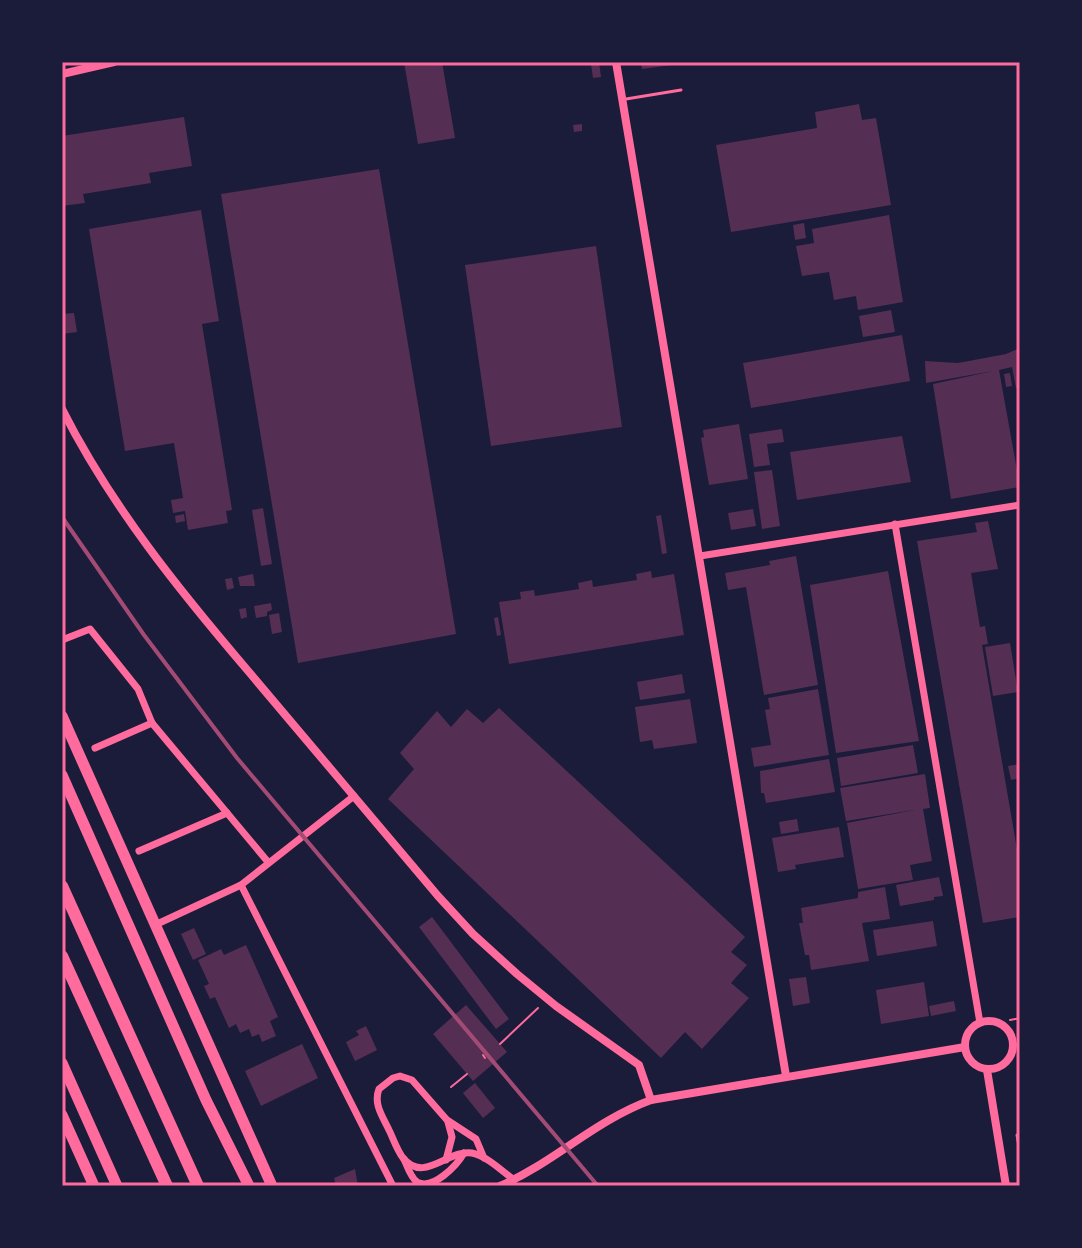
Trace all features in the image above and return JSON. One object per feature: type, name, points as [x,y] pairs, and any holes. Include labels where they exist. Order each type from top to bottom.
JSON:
[{"type":"highway","points":[[62,716],[272,1186]]},
{"type":"highway","points":[[62,775],[206,1100],[249,1186]]},
{"type":"highway","points":[[62,886],[198,1186]]},
{"type":"highway","points":[[62,956],[167,1186]]},
{"type":"highway","points":[[62,1063],[117,1186]]},
{"type":"highway","points":[[62,1115],[94,1186]]},
{"type":"street","points":[[62,74],[114,62]]},
{"type":"street","points":[[616,62],[786,1076]]},
{"type":"street","points":[[62,409],[104,483],[142,540],[196,610],[455,916],[556,1006],[639,1065],[651,1100]]},
{"type":"street","points":[[700,556],[1020,505]]},
{"type":"street","points":[[895,524],[980,1023]]},
{"type":"street","points":[[62,640],[90,629],[138,689],[152,723],[268,862]]},
{"type":"street","points":[[95,748],[152,723]]},
{"type":"street","points":[[155,925],[241,885],[354,796]]},
{"type":"street","points":[[139,851],[227,813]]},
{"type":"street","points":[[241,885],[393,1186]]},
{"type":"street","points":[[996,1021],[1012,1037],[1014,1046],[1008,1061],[987,1070],[970,1060],[965,1047],[968,1032],[980,1023],[996,1021]]},
{"type":"street","points":[[500,1186],[517,1183],[605,1120],[651,1100],[965,1047]]},
{"type":"street","points":[[987,1070],[1006,1186]]},
{"type":"street","points":[[464,1153],[449,1173],[426,1183],[414,1180],[376,1102],[379,1089],[386,1081],[400,1076],[412,1080],[447,1120],[476,1139],[484,1158]]},
{"type":"street","points":[[446,1160],[452,1137],[447,1120]]},
{"type":"street","points":[[403,1158],[410,1164],[424,1168],[464,1153],[484,1158],[517,1183]]},
{"type":"lane","points":[[622,100],[681,90]]},
{"type":"lane","points":[[1020,1135],[1017,1135],[1020,1152]]},
{"type":"path","points":[[500,1044],[538,1008]]},
{"type":"path","points":[[1010,1020],[1018,1018],[1020,1023]]},
{"type":"path","points":[[451,1087],[467,1074]]},
{"type":"building","points":[[404,62],[442,62],[455,138],[418,144]]},
{"type":"building","points":[[599,62],[601,77],[593,78],[591,64]]},
{"type":"building","points":[[641,62],[678,62],[679,64],[642,69]]},
{"type":"building","points":[[859,104],[862,120],[876,118],[891,205],[731,232],[716,145],[817,128],[815,112]]},
{"type":"building","points":[[184,117],[192,166],[149,173],[151,183],[83,194],[85,203],[62,206],[62,136]]},
{"type":"building","points":[[582,124],[582,131],[574,132],[573,125]]},
{"type":"building","points":[[379,169],[456,634],[298,663],[221,194]]},
{"type":"building","points":[[201,210],[219,321],[202,324],[232,510],[226,511],[228,523],[188,530],[185,511],[173,513],[171,500],[183,498],[174,443],[125,451],[89,229]]},
{"type":"building","points":[[889,215],[903,302],[858,310],[856,296],[834,300],[829,272],[802,276],[796,246],[814,243],[812,229]]},
{"type":"building","points":[[804,223],[806,238],[795,240],[793,225]]},
{"type":"building","points":[[596,246],[622,427],[491,446],[465,265]]},
{"type":"building","points":[[891,310],[895,332],[863,337],[859,316]]},
{"type":"building","points":[[74,313],[77,332],[62,334],[62,314]]},
{"type":"building","points":[[902,335],[910,381],[751,408],[743,363]]},
{"type":"building","points":[[1020,348],[1020,388],[1016,388],[1012,367],[999,370],[1020,487],[951,499],[933,384],[993,371],[926,383],[925,361],[958,363],[1006,354]]},
{"type":"building","points":[[1010,373],[1012,386],[1006,387],[1004,374]]},
{"type":"building","points":[[739,424],[748,479],[709,485],[701,438],[704,437],[703,430]]},
{"type":"building","points":[[782,429],[784,442],[767,444],[770,465],[754,467],[749,434]]},
{"type":"building","points":[[902,436],[911,482],[797,500],[790,452]]},
{"type":"building","points":[[772,470],[780,526],[762,529],[754,472]]},
{"type":"building","points":[[263,508],[272,564],[261,566],[252,510]]},
{"type":"building","points":[[753,509],[756,526],[731,530],[728,513]]},
{"type":"building","points":[[184,514],[185,521],[176,523],[175,516]]},
{"type":"building","points":[[661,515],[667,553],[662,554],[656,516]]},
{"type":"building","points":[[988,521],[998,569],[971,573],[980,627],[985,626],[988,644],[982,645],[1020,867],[1020,917],[983,923],[917,541],[977,532],[975,523]]},
{"type":"building","points":[[796,556],[818,685],[764,695],[746,587],[728,590],[725,573],[770,565],[769,561]]},
{"type":"building","points":[[651,571],[652,578],[674,574],[684,635],[509,664],[499,602],[521,599],[520,592],[534,590],[535,596],[579,589],[578,583],[592,580],[593,587],[637,580],[636,574]]},
{"type":"building","points":[[888,571],[919,741],[836,753],[810,585]]},
{"type":"building","points":[[253,574],[255,586],[240,586],[238,577]]},
{"type":"building","points":[[232,578],[234,588],[227,590],[225,579]]},
{"type":"building","points":[[271,603],[272,610],[267,612],[267,616],[256,618],[254,606]]},
{"type":"building","points":[[246,608],[247,617],[241,619],[239,609]]},
{"type":"building","points":[[279,613],[282,632],[272,634],[269,615]]},
{"type":"building","points":[[498,617],[501,635],[497,636],[494,618]]},
{"type":"building","points":[[1010,643],[1018,692],[993,696],[985,647]]},
{"type":"building","points":[[682,674],[685,693],[640,700],[637,682]]},
{"type":"building","points":[[818,689],[829,755],[754,767],[751,748],[771,745],[765,710],[770,709],[768,698]]},
{"type":"building","points":[[690,699],[697,743],[654,749],[652,740],[640,742],[635,707]]},
{"type":"building","points":[[499,708],[745,937],[731,952],[747,965],[731,983],[749,998],[702,1049],[685,1032],[661,1058],[388,799],[414,769],[400,753],[437,711],[451,727],[467,709],[483,723]]},
{"type":"building","points":[[913,745],[918,773],[841,786],[837,758]]},
{"type":"building","points":[[829,759],[835,792],[766,803],[764,793],[761,793],[760,771]]},
{"type":"building","points":[[1020,764],[1020,778],[1011,780],[1008,766]]},
{"type":"building","points":[[925,774],[930,808],[923,809],[932,861],[910,865],[913,880],[858,889],[847,823],[914,810],[846,821],[840,788]]},
{"type":"building","points":[[797,819],[799,831],[781,834],[779,822]]},
{"type":"building","points":[[839,827],[844,857],[795,865],[796,869],[778,872],[772,838]]},
{"type":"building","points":[[939,877],[943,896],[900,906],[896,885]]},
{"type":"building","points":[[885,887],[890,919],[862,923],[869,961],[811,970],[799,923],[803,923],[801,908],[858,898],[858,892]]},
{"type":"building","points":[[432,917],[509,1019],[496,1029],[419,927]]},
{"type":"building","points":[[933,921],[937,946],[877,956],[873,930]]},
{"type":"building","points":[[194,928],[206,954],[193,960],[181,934]]},
{"type":"building","points":[[246,945],[278,1017],[270,1021],[276,1036],[262,1042],[259,1034],[252,1037],[249,1029],[240,1033],[236,1024],[229,1028],[215,997],[210,999],[204,986],[209,984],[198,960],[221,949],[224,955]]},
{"type":"building","points":[[806,977],[810,1003],[793,1006],[789,979]]},
{"type":"building","points":[[924,982],[929,1016],[881,1024],[876,990]]},
{"type":"building","points":[[954,1001],[956,1011],[931,1016],[929,1006]]},
{"type":"building","points":[[466,1005],[507,1052],[473,1081],[433,1034]]},
{"type":"building","points":[[366,1026],[377,1050],[355,1061],[346,1042],[359,1035],[356,1031]]},
{"type":"building","points":[[302,1044],[318,1078],[261,1106],[245,1071]]},
{"type":"building","points":[[475,1083],[495,1108],[483,1118],[463,1093]]},
{"type":"building","points":[[355,1169],[358,1186],[336,1186],[334,1178]]},
{"type":"railway","points":[[62,517],[144,635],[237,758],[598,1186]]}]
